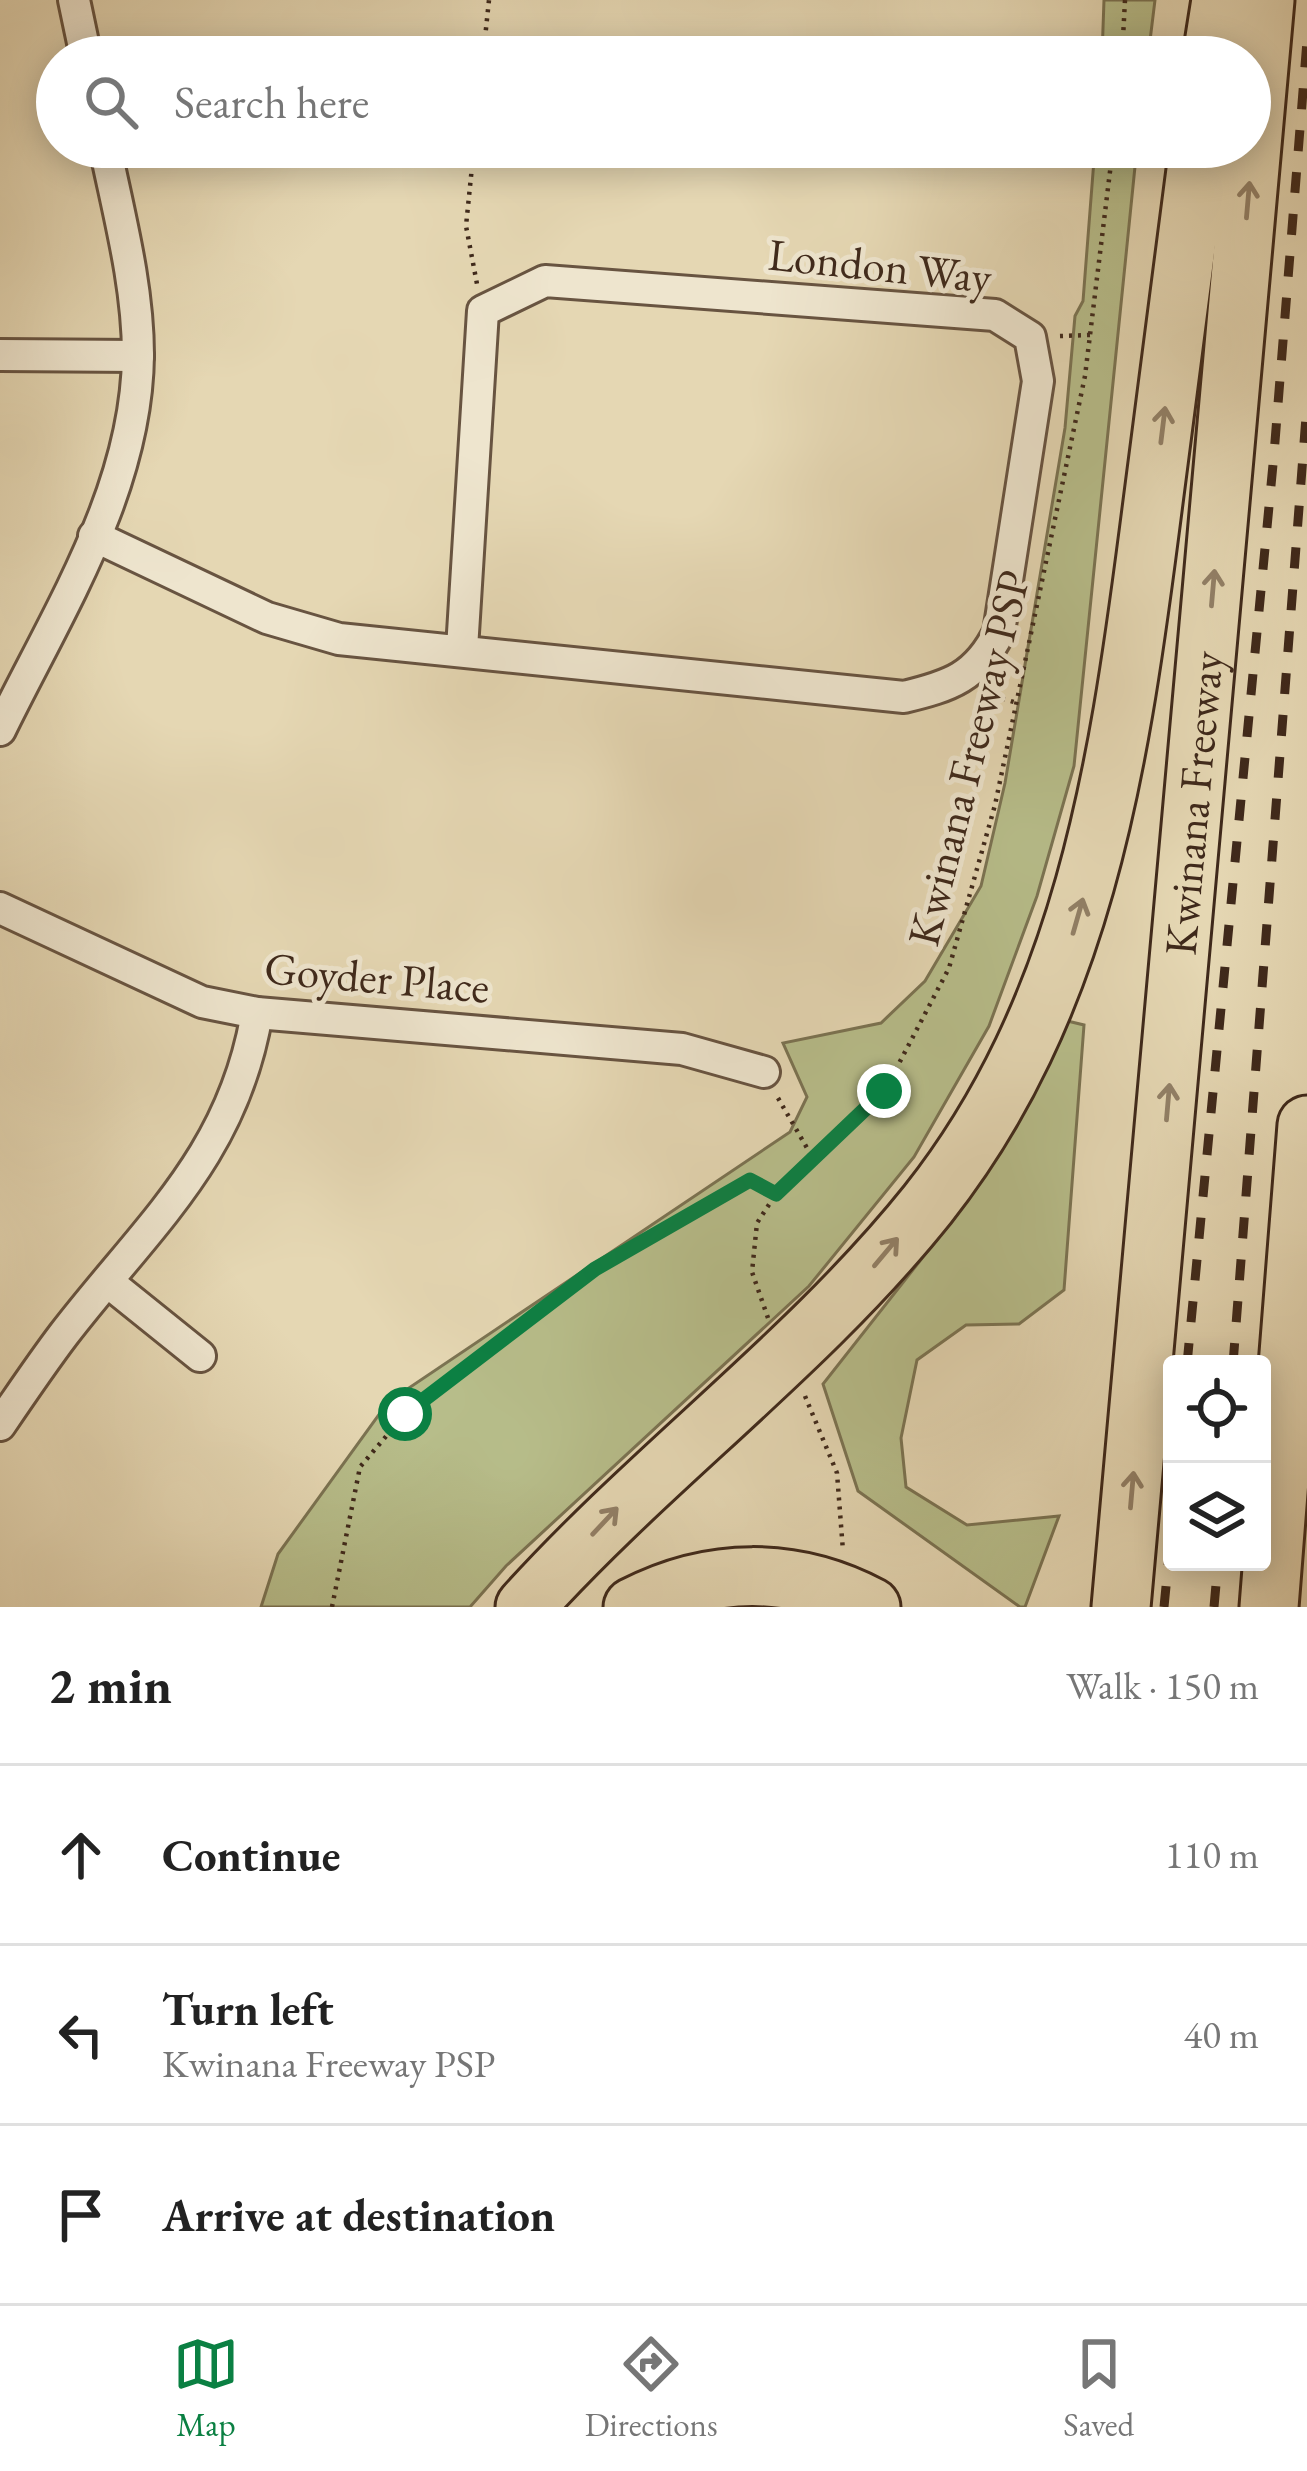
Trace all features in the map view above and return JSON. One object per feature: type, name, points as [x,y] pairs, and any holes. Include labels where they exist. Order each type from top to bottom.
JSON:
[{"type":"highway","points":[[1215,36],[1221,0]]},
{"type":"highway","name":"Kwinana Freeway","points":[[1262,36],[1265,0]]},
{"type":"highway","points":[[525,1607],[620,1505],[823,1323],[865,1278],[967,1148],[1045,1010],[1074,930],[1114,781],[1196,168]]},
{"type":"highway","name":"Kwinana Freeway","points":[[1121,1607],[1250,168]]},
{"type":"highway","points":[[1268,1607],[1307,1125]]},
{"type":"highway","points":[[633,1607],[706,1578],[745,1574],[819,1586],[871,1607]]},
{"type":"street","points":[[74,0],[82,36]]},
{"type":"street","points":[[0,730],[94,536],[130,432],[138,356],[135,305],[109,168]]},
{"type":"street","name":"London Way","points":[[94,536],[306,631],[339,639],[904,697],[957,685],[986,660],[999,632],[1038,381],[1030,337],[995,315],[545,281],[483,311]]},
{"type":"street","points":[[462,649],[483,311]]},
{"type":"street","points":[[0,356],[138,356]]},
{"type":"street","name":"Goyder Place","points":[[0,908],[202,1002],[256,1013],[682,1049],[770,1080]]},
{"type":"street","points":[[0,1425],[184,1191],[218,1139],[248,1067],[256,1013]]},
{"type":"street","points":[[108,1282],[200,1356]]},
{"type":"path","points":[[486,36],[490,0]]},
{"type":"path","points":[[1123,36],[1125,0]]},
{"type":"path","points":[[472,168],[466,226],[483,311]]},
{"type":"path","name":"Kwinana Freeway PSP","points":[[768,1318],[751,1256],[757,1223],[776,1194],[884,1091],[949,968],[995,805],[1085,376],[1110,168]]},
{"type":"path","points":[[770,1080],[814,1160]]},
{"type":"path","points":[[332,1607],[360,1466],[405,1414],[615,1257],[750,1180],[776,1194]]},
{"type":"path","points":[[802,1389],[837,1473],[843,1551]]},
{"type":"green space","points":[[1104,0],[1155,0],[1151,36],[1103,36]]},
{"type":"green space","points":[[1093,168],[1135,168],[1074,766],[1037,896],[989,1026],[914,1157],[809,1286],[506,1566],[470,1607],[261,1607],[278,1554],[388,1402],[790,1132],[807,1097],[783,1043],[881,1023],[925,981],[981,886],[1005,783],[1065,428],[1075,316],[1083,301]]},
{"type":"green space","points":[[1059,1019],[1084,1025],[1064,1290],[1019,1324],[966,1325],[917,1360],[901,1438],[906,1487],[967,1525],[1059,1516],[1025,1607],[1020,1607],[858,1491],[823,1384],[953,1219]]},
{"type":"railway","points":[[1188,1355],[1274,454],[1307,41]]},
{"type":"railway","points":[[1234,1355],[1307,404]]},
{"type":"railway","points":[[1164,1607],[1168,1571]]},
{"type":"railway","points":[[1214,1607],[1217,1571]]},
{"type":"route","points":[[405,1414],[595,1269],[750,1180],[776,1194],[884,1091]]}]
